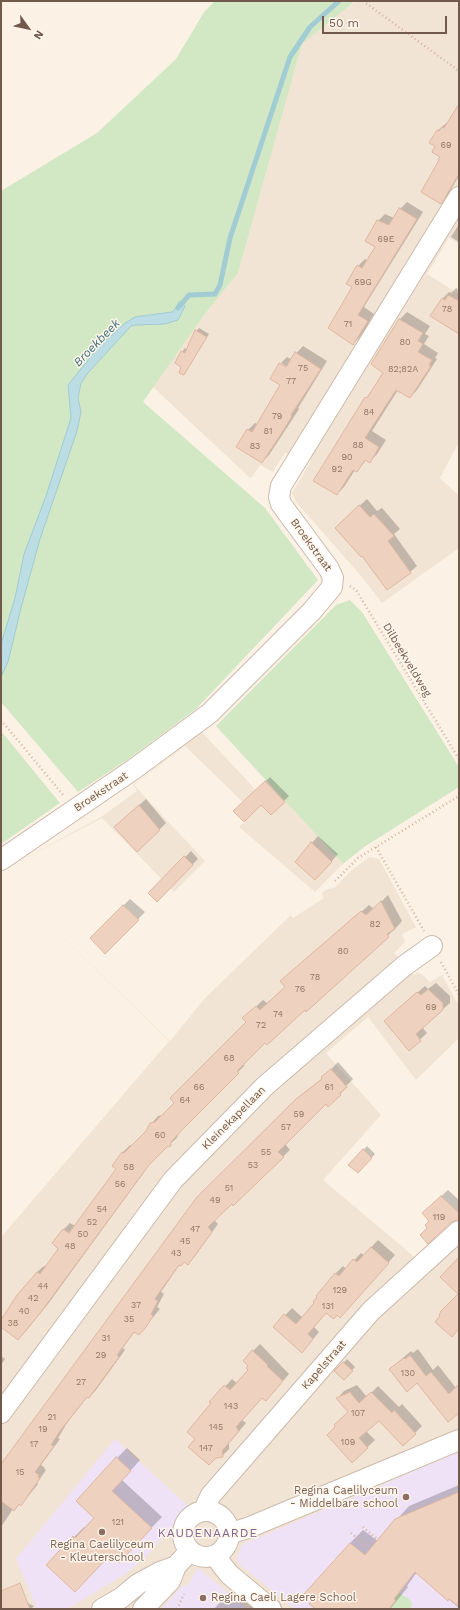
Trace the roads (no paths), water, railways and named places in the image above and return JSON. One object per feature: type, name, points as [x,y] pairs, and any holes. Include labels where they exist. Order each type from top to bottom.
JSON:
[{"type":"street","name":"Broekstraat","points":[[1,860],[146,761],[210,712],[312,611],[332,587],[333,578],[329,569],[313,545],[281,504],[279,497],[280,486],[459,197]]},
{"type":"street","name":"Kleinekapellaan","points":[[1,1413],[173,1180],[265,1086],[404,966],[432,946]]},
{"type":"street","name":"Kapelstraat","points":[[205,1511],[211,1495],[371,1311],[459,1231]]},
{"type":"street","points":[[229,1534],[250,1527],[459,1440]]},
{"type":"street","points":[[205,1511],[219,1515],[228,1526],[229,1534],[226,1546],[216,1555],[212,1557],[200,1557],[190,1551],[186,1546],[183,1538],[183,1530],[191,1517],[205,1511]]},
{"type":"street","points":[[143,1609],[170,1581],[176,1566],[190,1551]]},
{"type":"street","points":[[216,1555],[230,1575],[271,1609]]},
{"type":"street","points":[[102,1609],[121,1598],[138,1584],[160,1572],[176,1566]]},
{"type":"water","points":[[179,302],[185,306],[178,320],[165,324],[131,326],[87,374],[81,383],[78,398],[81,412],[77,431],[40,539],[8,662],[1,677],[1,644],[15,598],[24,554],[46,496],[71,418],[68,385],[98,348],[124,324],[135,317],[172,312]]},
{"type":"waterway","name":"Broekbeek","points":[[178,308],[189,295],[215,294],[220,285],[230,238],[290,57],[310,27],[339,1]]},
{"type":"place","name":"Regina Caelilyceum - Middelbare school","points":[[406,1497]]},
{"type":"place","name":"Regina Caelilyceum - Kleuterschool","points":[[102,1532]]},
{"type":"place","name":"Regina Caeli Lagere School","points":[[203,1598]]},
{"type":"district","name":"KAUDENAARDE","points":[[208,1533]]}]
